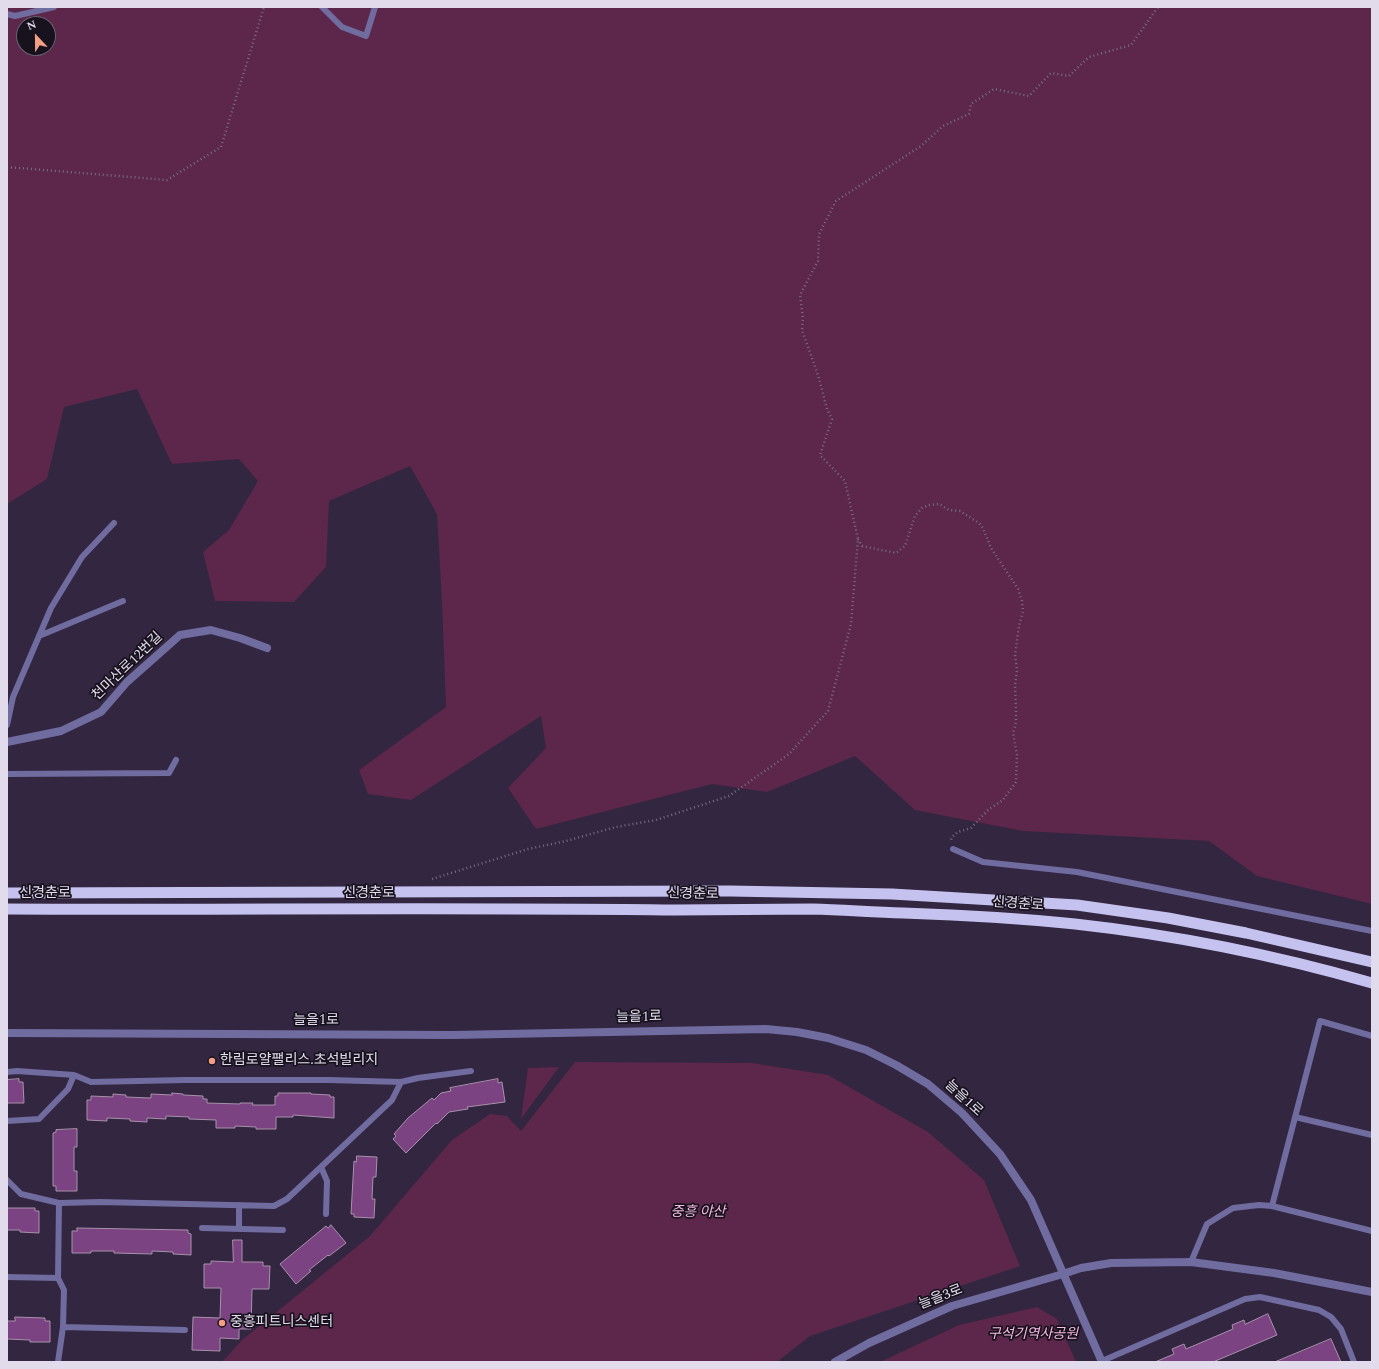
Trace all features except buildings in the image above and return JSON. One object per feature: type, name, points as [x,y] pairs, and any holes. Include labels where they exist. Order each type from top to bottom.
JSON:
[{"type":"highway","name":"신경춘로","points":[[7,893],[752,891],[892,894],[1076,905],[1184,921],[1246,933],[1372,962]]},
{"type":"highway","name":"신경춘로","points":[[7,909],[815,909],[935,914],[1076,924],[1175,938],[1257,953],[1372,983]]},
{"type":"street","name":"천마산로12번길","points":[[7,742],[61,731],[101,712],[127,682],[180,635],[211,630],[240,638],[267,648]]},
{"type":"street","name":"늘을1로","points":[[7,1033],[452,1035],[766,1029],[797,1032],[828,1038],[866,1050],[896,1065],[928,1084],[962,1113],[1000,1154],[1031,1200],[1102,1361]]},
{"type":"street","name":"늘을3로","points":[[835,1362],[869,1343],[952,1306],[1081,1268],[1111,1263],[1191,1262],[1274,1273],[1372,1292]]},
{"type":"lane","points":[[7,14],[15,16],[54,7]]},
{"type":"lane","points":[[322,7],[342,27],[366,36],[375,7]]},
{"type":"lane","points":[[7,725],[13,697],[51,608],[82,557],[114,523]]},
{"type":"lane","points":[[39,636],[123,601]]},
{"type":"lane","points":[[7,774],[169,773],[176,760]]},
{"type":"lane","points":[[953,850],[983,862],[1077,872],[1372,931]]},
{"type":"lane","points":[[1272,1206],[1320,1021],[1372,1036]]},
{"type":"lane","points":[[7,1072],[17,1071],[74,1074],[91,1082],[185,1080],[329,1080],[401,1082],[418,1078],[470,1071]]},
{"type":"lane","points":[[7,1121],[39,1119],[68,1090],[74,1074]]},
{"type":"lane","points":[[7,1180],[21,1194],[59,1203],[100,1202],[274,1206],[287,1199],[392,1100],[401,1082]]},
{"type":"lane","points":[[1295,1117],[1372,1135]]},
{"type":"lane","points":[[321,1167],[327,1181],[326,1214]]},
{"type":"lane","points":[[58,1362],[63,1327],[64,1290],[58,1278],[59,1203]]},
{"type":"lane","points":[[239,1205],[239,1229]]},
{"type":"lane","points":[[1191,1262],[1207,1224],[1232,1208],[1259,1205],[1272,1206],[1372,1231]]},
{"type":"lane","points":[[202,1228],[283,1230]]},
{"type":"lane","points":[[7,1277],[58,1278]]},
{"type":"lane","points":[[1102,1361],[1245,1299],[1260,1298],[1319,1310],[1331,1317],[1341,1329],[1354,1362]]},
{"type":"lane","points":[[63,1327],[185,1330]]},
{"type":"path","points":[[7,167],[167,180],[221,147],[264,7]]},
{"type":"path","points":[[953,850],[952,836],[958,832],[971,828],[988,810],[1003,800],[1016,782],[1017,756],[1013,732],[1016,722],[1015,685],[1017,670],[1015,655],[1019,626],[1023,611],[1022,601],[1018,588],[991,548],[983,528],[960,511],[949,510],[939,504],[929,505],[922,508],[916,516],[906,546],[896,553],[862,546],[858,539],[845,481],[820,455],[832,419],[827,409],[818,374],[802,330],[803,318],[800,295],[818,260],[819,234],[836,201],[921,146],[943,126],[969,114],[971,104],[994,89],[1029,96],[1051,73],[1068,76],[1089,57],[1131,45],[1158,7]]},
{"type":"path","points":[[478,864],[616,827],[656,820],[729,796],[789,754],[828,711],[851,624],[858,539]]},
{"type":"green space","points":[[8,7],[1372,7],[1372,904],[1257,876],[1209,841],[1023,831],[915,810],[855,756],[767,792],[712,784],[536,829],[508,788],[546,748],[541,716],[411,800],[368,794],[359,770],[446,707],[437,514],[410,466],[329,501],[326,567],[294,602],[215,601],[203,552],[229,530],[258,481],[239,459],[172,464],[137,389],[64,407],[47,479],[7,504]]},
{"type":"green space","name":"중흥 야산","points":[[575,1062],[752,1063],[828,1075],[928,1132],[984,1180],[1020,1266],[810,1336],[777,1362],[222,1362],[242,1340],[370,1236],[452,1140],[490,1114],[507,1116],[521,1131]]},
{"type":"green space","points":[[559,1067],[521,1119],[528,1068]]},
{"type":"green space","name":"구석기역사공원","points":[[1037,1307],[1057,1319],[1076,1362],[880,1362],[959,1325]]},
{"type":"place","name":"한림로얄팰리스.초석빌리지","points":[[212,1061]]},
{"type":"place","name":"중흥피트니스센터","points":[[222,1323]]}]
